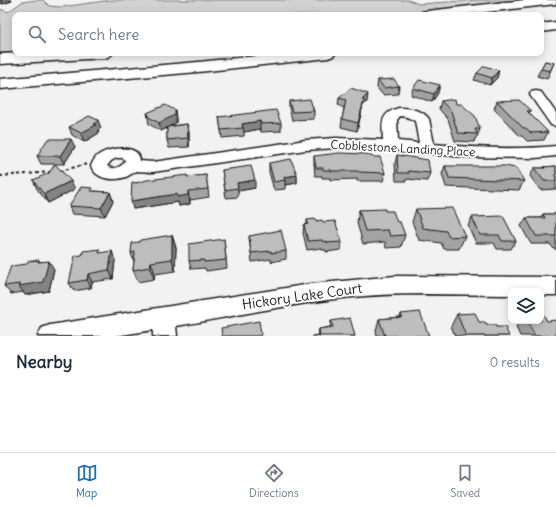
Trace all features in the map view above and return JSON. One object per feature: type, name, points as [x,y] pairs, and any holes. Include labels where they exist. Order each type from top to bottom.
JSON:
[{"type":"highway","points":[[453,12],[556,0]]},
{"type":"highway","points":[[540,12],[556,10]]},
{"type":"highway","points":[[544,28],[556,26]]},
{"type":"highway","points":[[0,59],[31,56]]},
{"type":"highway","points":[[0,59],[52,56]]},
{"type":"highway","points":[[0,84],[191,68],[301,56]]},
{"type":"street","points":[[536,95],[556,122]]},
{"type":"street","points":[[391,145],[390,118],[393,114],[410,112],[418,115],[422,119],[427,149]]},
{"type":"street","name":"Cobblestone Landing Place","points":[[100,163],[100,169],[107,174],[112,174],[123,172],[132,166],[153,167],[306,145],[336,143],[391,145],[493,153],[556,151]]},
{"type":"street","name":"Hickory Lake Court","points":[[50,336],[165,327],[311,293],[353,288],[395,285],[556,286]]},
{"type":"path","points":[[0,176],[10,174],[35,174],[100,163]]},
{"type":"shaded area","points":[[43,0],[49,6],[62,7],[112,0],[408,0],[419,4],[476,0],[543,0],[428,12],[12,12],[12,52],[0,53],[0,9],[8,12],[22,2]]},
{"type":"building","points":[[545,61],[554,63],[550,71],[541,69]]},
{"type":"building","points":[[484,66],[499,70],[492,78],[477,73]]},
{"type":"building","points":[[394,79],[399,86],[384,88],[378,80]]},
{"type":"building","points":[[419,80],[440,85],[434,94],[413,88]]},
{"type":"building","points":[[351,88],[368,94],[362,100],[364,100],[358,123],[342,119],[346,100],[339,98]]},
{"type":"building","points":[[310,99],[314,111],[292,112],[289,101]]},
{"type":"building","points":[[455,99],[456,104],[461,104],[475,116],[480,129],[475,129],[477,134],[458,133],[451,111],[441,101]]},
{"type":"building","points":[[519,100],[531,111],[527,111],[548,132],[531,133],[526,128],[523,128],[497,101]]},
{"type":"building","points":[[165,105],[175,110],[175,115],[159,123],[147,116],[149,115],[147,113]]},
{"type":"building","points":[[276,110],[281,123],[261,124],[260,121],[242,124],[243,128],[221,130],[219,117]]},
{"type":"building","points":[[89,116],[98,120],[94,124],[96,125],[81,133],[69,127]]},
{"type":"building","points":[[187,124],[188,138],[167,140],[167,127]]},
{"type":"building","points":[[49,139],[71,139],[60,156],[37,156]]},
{"type":"building","points":[[339,153],[366,154],[373,157],[380,157],[385,173],[331,171],[323,170],[323,168],[316,168],[314,156]]},
{"type":"building","points":[[397,155],[428,160],[430,173],[408,171],[409,173],[398,173]]},
{"type":"building","points":[[291,159],[297,175],[284,177],[285,180],[274,182],[269,163]]},
{"type":"building","points":[[55,164],[71,181],[44,194],[33,180],[49,173]]},
{"type":"building","points":[[251,166],[255,180],[237,183],[238,188],[225,190],[222,170]]},
{"type":"building","points":[[445,166],[505,166],[516,168],[524,181],[449,178]]},
{"type":"building","points":[[556,166],[556,181],[544,181],[534,168],[545,168],[544,167]]},
{"type":"building","points":[[187,175],[187,177],[206,175],[208,189],[188,191],[188,195],[177,197],[177,194],[131,201],[132,182],[136,183],[147,180]]},
{"type":"building","points":[[81,187],[93,188],[91,191],[110,192],[101,208],[69,206]]},
{"type":"building","points":[[452,208],[465,236],[449,237],[446,231],[423,228],[416,209]]},
{"type":"building","points":[[385,209],[385,211],[393,211],[397,222],[400,222],[405,235],[390,236],[388,230],[365,231],[359,210]]},
{"type":"building","points":[[543,214],[556,214],[556,236],[536,236],[526,218],[545,218]]},
{"type":"building","points":[[503,216],[516,241],[502,241],[499,235],[480,235],[472,217]]},
{"type":"building","points":[[316,219],[316,221],[322,220],[323,222],[335,221],[342,242],[327,243],[327,241],[323,242],[322,240],[308,241],[304,225],[308,224],[307,220]]},
{"type":"building","points":[[281,230],[286,251],[251,253],[249,236]]},
{"type":"building","points":[[172,235],[172,259],[151,262],[150,267],[133,270],[135,252],[131,253],[132,243],[139,242],[140,240]]},
{"type":"building","points":[[224,239],[226,260],[204,262],[204,260],[189,261],[189,244]]},
{"type":"building","points":[[100,249],[99,253],[112,251],[109,270],[88,274],[87,280],[69,283],[75,256],[82,255],[83,251]]},
{"type":"building","points":[[39,260],[38,262],[49,261],[43,282],[19,286],[20,284],[4,286],[11,266],[27,264],[28,261]]},
{"type":"building","points":[[420,312],[429,336],[385,336],[379,319],[402,317],[401,314]]},
{"type":"building","points":[[475,313],[479,322],[485,322],[486,325],[495,325],[496,327],[505,327],[509,336],[466,336],[457,314]]},
{"type":"building","points":[[544,316],[547,321],[556,320],[556,336],[535,336],[529,324],[544,324]]},
{"type":"building","points":[[350,318],[355,336],[312,336],[320,335],[319,329],[333,327],[331,321]]},
{"type":"building","points":[[259,321],[260,336],[222,336],[221,328]]}]
